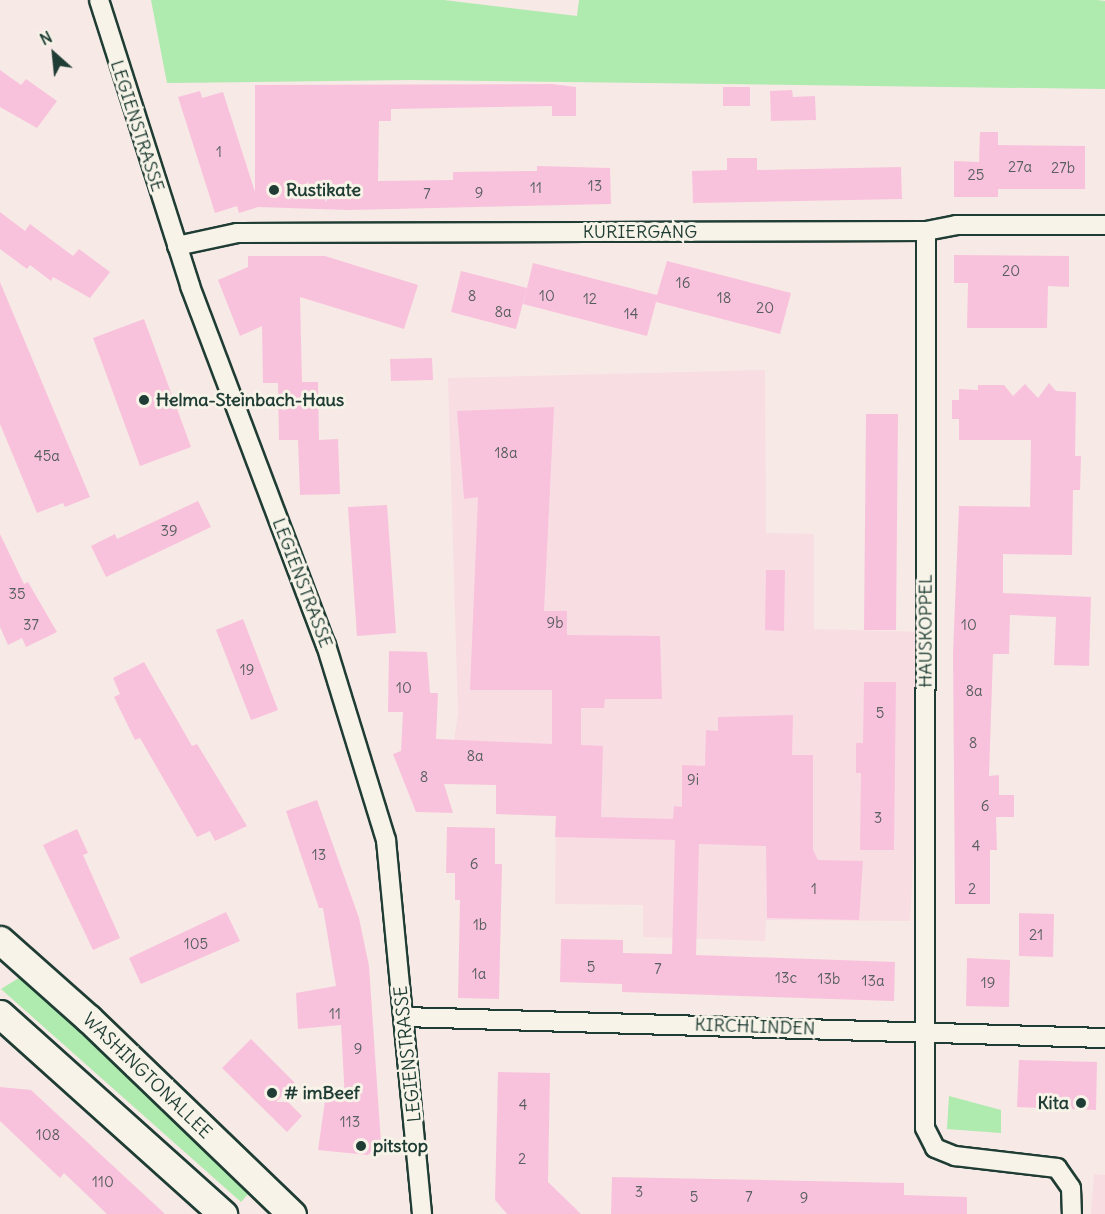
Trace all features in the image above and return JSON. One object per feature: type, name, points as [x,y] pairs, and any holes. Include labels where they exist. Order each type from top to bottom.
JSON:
[{"type":"street","name":"LEGIENSTRASSE","points":[[99,0],[177,246],[326,645],[387,840],[422,1214]]},
{"type":"street","name":"KURIERGANG","points":[[177,246],[237,233],[926,231],[956,225],[1105,225]]},
{"type":"street","name":"HAUSKOPPEL","points":[[926,231],[925,1128],[935,1148],[955,1156],[1057,1168],[1071,1188],[1072,1214]]},
{"type":"street","name":"WASHINGTONALLEE","points":[[3,950],[292,1214]]},
{"type":"street","points":[[0,1014],[223,1214]]},
{"type":"street","name":"KIRCHLINDEN","points":[[404,1017],[1105,1038]]},
{"type":"street","name":"LEGIENSTRASSE","points":[[410,1214],[420,1185]]},
{"type":"shaded area","points":[[765,370],[766,533],[814,534],[814,629],[926,632],[910,921],[766,920],[765,941],[643,937],[643,905],[555,904],[556,816],[496,814],[496,776],[454,741],[458,714],[448,378]]},
{"type":"shaded area","points":[[1094,1174],[1105,1175],[1105,1214],[1091,1214]]},
{"type":"green space","points":[[151,0],[444,0],[577,16],[579,0],[1097,0],[1105,1],[1105,89],[409,80],[167,83]]},
{"type":"green space","points":[[22,976],[33,980],[250,1192],[241,1202],[1,989]]},
{"type":"green space","points":[[949,1096],[1001,1110],[1001,1133],[947,1129]]},
{"type":"building","points":[[0,70],[21,85],[26,79],[57,101],[37,128],[0,107]]},
{"type":"building","points":[[552,84],[576,87],[576,116],[552,116],[552,106],[391,109],[391,121],[379,121],[378,181],[453,180],[453,172],[537,171],[537,166],[610,168],[611,204],[349,210],[258,207],[239,213],[237,206],[215,213],[178,97],[200,91],[202,98],[223,92],[255,192],[255,85]]},
{"type":"building","points":[[723,87],[750,87],[750,106],[723,106]]},
{"type":"building","points":[[792,90],[793,97],[815,96],[816,120],[771,121],[770,91]]},
{"type":"building","points":[[980,132],[998,132],[998,145],[1085,146],[1085,189],[998,189],[998,197],[954,197],[954,161],[979,162]]},
{"type":"building","points":[[727,158],[757,158],[757,170],[901,167],[902,199],[693,203],[692,171],[727,170]]},
{"type":"building","points":[[0,212],[25,231],[30,224],[73,256],[79,249],[110,272],[90,298],[53,277],[51,281],[30,265],[27,269],[0,249]]},
{"type":"building","points":[[954,255],[1069,256],[1069,287],[1048,286],[1047,328],[967,328],[968,283],[954,283]]},
{"type":"building","points":[[248,256],[325,256],[418,285],[404,329],[300,297],[302,382],[318,382],[319,440],[338,439],[340,494],[300,495],[298,440],[279,440],[278,383],[263,383],[262,326],[240,336],[218,280],[248,267]]},
{"type":"building","points":[[667,261],[791,293],[780,334],[656,302],[647,336],[523,304],[533,263],[657,295]]},
{"type":"building","points":[[461,271],[527,288],[516,329],[451,312]]},
{"type":"building","points":[[0,282],[90,497],[65,507],[63,503],[37,513],[0,424]]},
{"type":"building","name":"Helma-Steinbach-Haus","points":[[144,319],[191,447],[140,466],[93,338]]},
{"type":"building","points":[[432,358],[433,380],[391,381],[390,359]]},
{"type":"building","points":[[1049,383],[1056,391],[1076,392],[1075,456],[1081,456],[1080,490],[1073,490],[1072,555],[1003,554],[1003,593],[1091,597],[1089,666],[1054,665],[1056,617],[1010,615],[1009,654],[993,654],[989,776],[999,775],[999,795],[1014,795],[1014,817],[996,817],[997,850],[990,850],[990,904],[955,904],[953,653],[959,506],[1030,507],[1031,440],[959,440],[959,419],[952,419],[952,400],[959,400],[959,389],[978,390],[978,385],[1004,385],[1013,396],[1025,384],[1038,398]]},
{"type":"building","points":[[554,407],[544,611],[567,611],[567,635],[660,636],[662,699],[605,699],[604,708],[581,708],[581,745],[603,746],[601,817],[673,819],[674,806],[682,807],[682,765],[705,766],[706,730],[718,731],[718,717],[793,715],[792,755],[813,755],[813,850],[818,860],[863,861],[859,920],[767,918],[766,846],[699,844],[696,955],[895,962],[894,1001],[622,992],[622,984],[560,982],[561,939],[623,940],[623,953],[672,954],[675,840],[555,837],[556,816],[496,814],[496,785],[444,784],[453,813],[416,812],[393,754],[401,751],[403,712],[388,712],[389,651],[427,652],[430,693],[438,693],[436,739],[552,744],[552,690],[470,690],[478,497],[464,499],[457,411]]},
{"type":"building","points":[[866,414],[898,414],[896,630],[864,630]]},
{"type":"building","points":[[198,501],[211,527],[106,577],[91,546],[115,534],[117,539]]},
{"type":"building","points":[[387,505],[396,633],[357,636],[348,507]]},
{"type":"building","points":[[0,534],[24,584],[28,582],[57,632],[26,647],[22,638],[8,645],[0,627]]},
{"type":"building","points":[[766,570],[785,570],[784,631],[765,630]]},
{"type":"building","points":[[243,619],[278,710],[251,720],[216,630]]},
{"type":"building","points":[[144,662],[192,746],[197,744],[247,826],[215,841],[210,831],[197,837],[140,738],[135,740],[114,697],[120,694],[113,678]]},
{"type":"building","points":[[864,682],[896,682],[894,850],[860,850],[861,773],[856,773],[856,743],[863,743]]},
{"type":"building","points":[[317,800],[359,918],[369,966],[381,1143],[368,1155],[318,1150],[325,1101],[345,1100],[341,1025],[298,1029],[296,993],[336,986],[323,908],[319,908],[286,811]]},
{"type":"building","points":[[447,827],[495,828],[495,864],[502,864],[499,999],[458,998],[460,900],[455,900],[455,873],[446,873]]},
{"type":"building","points":[[77,829],[88,853],[83,855],[120,938],[93,950],[43,845]]},
{"type":"building","points":[[226,912],[240,941],[141,984],[129,958]]},
{"type":"building","points":[[1019,913],[1054,914],[1053,957],[1019,956]]},
{"type":"building","points":[[967,958],[1010,960],[1009,1007],[966,1006]]},
{"type":"building","points":[[251,1039],[295,1083],[276,1102],[288,1102],[302,1116],[287,1132],[222,1068]]},
{"type":"building","points":[[1019,1060],[1097,1062],[1096,1110],[1017,1107]]},
{"type":"building","points":[[498,1072],[550,1073],[548,1182],[581,1214],[507,1214],[495,1200]]},
{"type":"building","points":[[0,1087],[31,1090],[165,1214],[107,1214],[64,1173],[60,1178],[0,1121]]},
{"type":"building","points":[[612,1177],[904,1183],[904,1195],[967,1197],[967,1214],[611,1214]]},
{"type":"place","name":"Rustikate","points":[[274,190]]},
{"type":"place","name":"Helma-Steinbach-Haus","points":[[144,400]]},
{"type":"place","name":"# imBeef","points":[[272,1093]]},
{"type":"place","name":"Kita","points":[[1081,1103]]},
{"type":"place","name":"pitstop","points":[[361,1146]]}]
